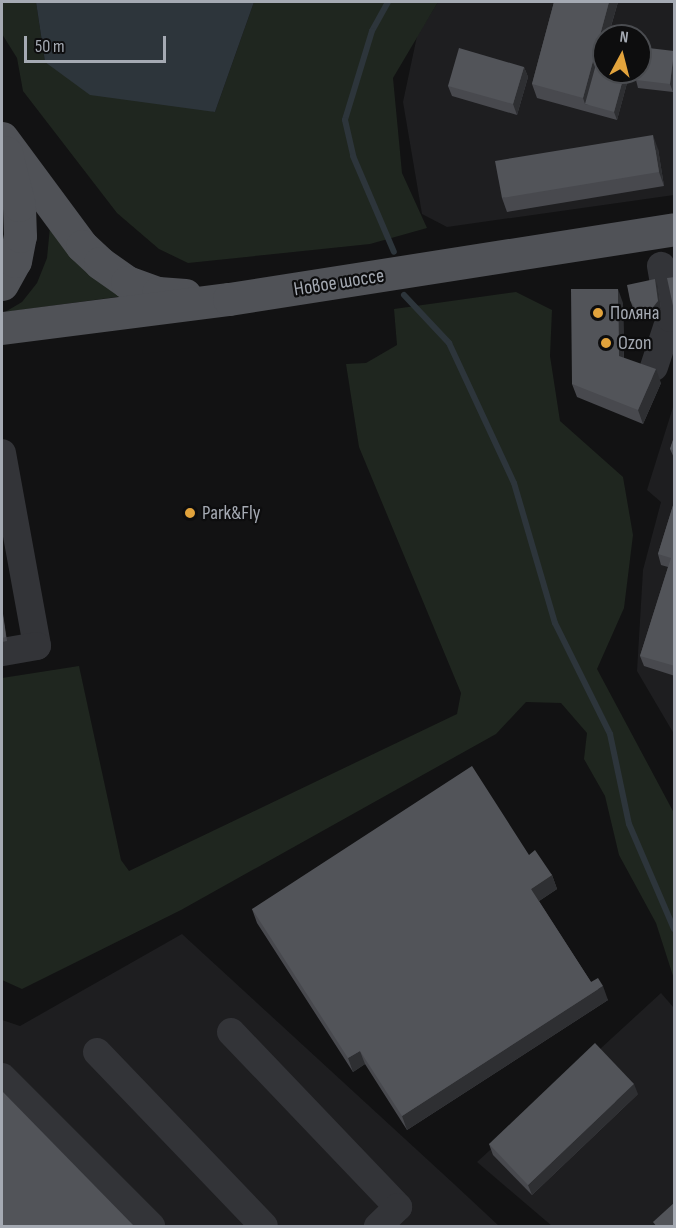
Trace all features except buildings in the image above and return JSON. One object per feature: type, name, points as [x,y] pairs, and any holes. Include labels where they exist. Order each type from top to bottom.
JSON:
[{"type":"main road","points":[[2,139],[13,173],[20,236],[15,261],[2,284]]},
{"type":"main road","points":[[2,139],[82,246],[100,263],[127,282],[158,293],[229,299]]},
{"type":"main road","name":"Новое шоссе","points":[[2,328],[229,299],[675,229]]},
{"type":"lane","points":[[654,367],[670,318],[661,266]]},
{"type":"lane","points":[[2,459],[37,646],[2,652]]},
{"type":"lane","points":[[231,1032],[398,1207],[378,1227]]},
{"type":"lane","points":[[97,1052],[264,1227]]},
{"type":"lane","points":[[2,1077],[151,1227]]},
{"type":"shaded area","points":[[2,2],[36,2],[45,62],[215,112],[254,2],[438,2],[393,78],[402,173],[427,228],[370,244],[188,263],[159,249],[117,213],[23,91],[17,58],[2,34]]},
{"type":"shaded area","points":[[36,2],[254,2],[215,112],[90,95],[45,62]]},
{"type":"shaded area","points":[[438,2],[674,2],[674,195],[447,227],[422,214],[403,102],[417,36]]},
{"type":"shaded area","points":[[50,227],[124,296],[5,312],[22,302],[37,283],[47,258]]},
{"type":"shaded area","points":[[516,292],[552,310],[550,356],[560,421],[623,477],[633,535],[624,608],[597,669],[674,813],[674,979],[656,923],[619,855],[605,796],[584,759],[587,733],[561,703],[526,702],[496,734],[181,910],[22,989],[2,980],[2,678],[79,666],[121,860],[129,871],[457,714],[461,693],[359,447],[346,364],[366,363],[397,345],[394,309]]},
{"type":"shaded area","points":[[674,404],[674,734],[637,671],[643,570],[661,502],[647,490]]},
{"type":"shaded area","points":[[182,934],[499,1226],[2,1226],[2,1020],[20,1026]]},
{"type":"shaded area","points":[[661,993],[674,1008],[674,1226],[552,1226],[477,1162]]},
{"type":"waterway","points":[[388,2],[372,31],[345,120],[353,156],[394,252]]},
{"type":"waterway","points":[[404,295],[449,343],[514,483],[555,623],[610,734],[629,824],[674,929]]},
{"type":"place","name":"Поляна","points":[[598,313]]},
{"type":"place","name":"Ozon","points":[[606,343]]},
{"type":"place","name":"Park&Fly","points":[[190,513]]}]
